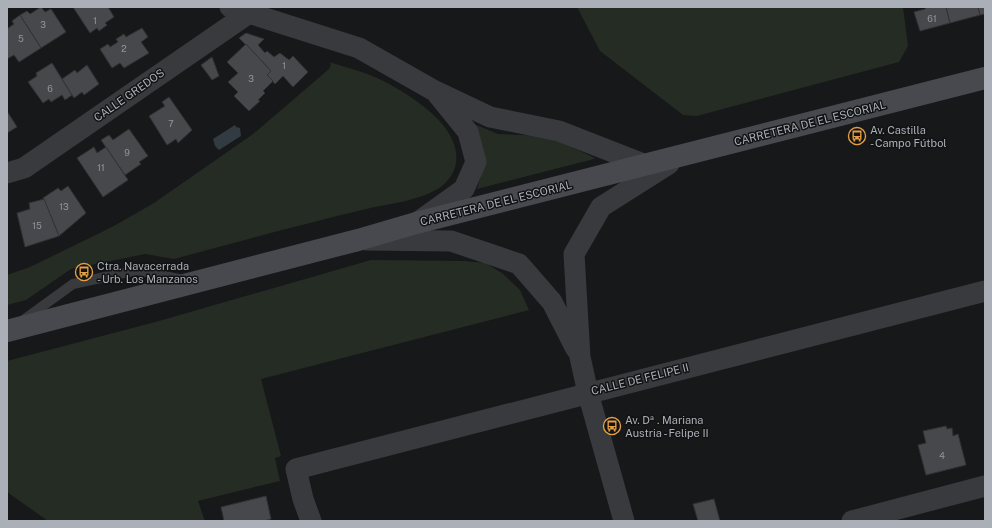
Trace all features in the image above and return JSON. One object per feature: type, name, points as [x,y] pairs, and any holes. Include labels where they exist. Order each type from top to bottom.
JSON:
[{"type":"street","points":[[240,10],[358,48],[434,90],[490,117],[560,131],[646,164]]},
{"type":"street","name":"CALLE GREDOS","points":[[7,172],[24,168],[240,10]]},
{"type":"street","name":"CARRETERA DE EL ESCORIAL","points":[[8,330],[358,240],[416,223],[985,78]]},
{"type":"street","points":[[416,223],[464,189],[476,162],[468,132],[434,90]]},
{"type":"street","points":[[624,521],[588,393],[580,357],[574,254],[601,207],[681,156]]},
{"type":"street","points":[[358,240],[451,241],[519,264],[552,302],[580,357]]},
{"type":"street","name":"CALLE DE FELIPE II","points":[[311,521],[296,469],[985,291]]},
{"type":"street","points":[[852,521],[985,486]]},
{"type":"lane","points":[[8,330],[73,284],[136,270],[192,283]]},
{"type":"shaded area","points":[[577,7],[903,7],[908,46],[899,62],[697,116],[683,115],[600,51]]},
{"type":"shaded area","points":[[329,62],[377,78],[413,99],[437,118],[453,140],[456,152],[456,162],[452,175],[442,186],[414,199],[362,210],[174,259],[145,254],[71,269],[26,300],[7,305],[7,275],[30,267],[112,227],[154,203],[253,134],[329,69],[331,64]]},
{"type":"shaded area","points":[[474,124],[498,134],[548,136],[595,158],[477,189],[481,175]]},
{"type":"shaded area","points":[[235,125],[236,127],[240,128],[241,136],[219,150],[215,146],[213,139]]},
{"type":"shaded area","points":[[371,260],[465,261],[485,263],[502,273],[520,290],[529,310],[261,379],[281,456],[275,458],[280,481],[198,501],[205,521],[48,521],[7,492],[7,361],[159,321]]},
{"type":"building","points":[[41,7],[45,12],[51,9],[66,32],[41,48],[20,15],[27,11],[30,14]]},
{"type":"building","points":[[73,7],[108,7],[114,17],[105,23],[107,25],[99,31],[97,28],[90,33]]},
{"type":"building","points":[[927,7],[946,7],[950,23],[920,31],[914,12]]},
{"type":"building","points":[[946,7],[978,7],[980,15],[950,23]]},
{"type":"building","points":[[978,7],[985,7],[985,14],[980,15]]},
{"type":"building","points":[[20,15],[41,48],[19,62],[14,55],[7,59],[7,29],[14,24],[12,21]]},
{"type":"building","points":[[142,28],[148,37],[141,42],[149,53],[124,68],[120,63],[112,68],[100,49],[108,44],[110,47],[118,42],[116,39],[124,34],[126,37]]},
{"type":"building","points":[[246,33],[264,39],[258,45],[265,53],[267,51],[274,57],[280,53],[289,60],[293,56],[308,72],[293,87],[283,76],[275,84],[267,75],[271,71],[239,38]]},
{"type":"building","points":[[246,44],[271,71],[267,75],[273,81],[263,91],[265,93],[258,100],[260,101],[249,111],[234,96],[238,92],[228,82],[238,73],[227,62]]},
{"type":"building","points":[[212,57],[219,76],[212,80],[201,65]]},
{"type":"building","points":[[52,63],[72,95],[65,100],[62,95],[51,102],[49,99],[43,103],[28,82],[37,76],[36,73]]},
{"type":"building","points":[[87,65],[99,84],[84,95],[82,92],[74,98],[62,79],[75,70],[77,73]]},
{"type":"building","points":[[169,97],[192,130],[178,143],[176,139],[167,145],[149,116],[165,106],[162,102]]},
{"type":"building","points":[[7,111],[17,127],[7,133]]},
{"type":"building","points":[[129,129],[148,156],[139,162],[141,164],[125,175],[101,140],[109,135],[113,140]]},
{"type":"building","points":[[94,147],[97,153],[106,147],[128,180],[103,197],[77,158]]},
{"type":"building","points":[[68,186],[86,213],[59,236],[43,198],[58,188],[61,191]]},
{"type":"building","points":[[44,199],[59,236],[25,247],[17,213],[30,209],[29,203]]},
{"type":"building","points":[[946,426],[947,429],[952,428],[953,436],[958,434],[966,465],[926,475],[918,445],[926,443],[923,431]]},
{"type":"building","points":[[266,496],[271,519],[264,521],[224,521],[221,507]]},
{"type":"building","points":[[714,499],[720,521],[698,521],[693,504]]},
{"type":"place","name":"Av. Castilla - Campo Fútbol","points":[[857,136]]},
{"type":"place","name":"Ctra. Navacerrada - Urb. Los Manzanos","points":[[84,272]]},
{"type":"place","name":"Av. Dª . Mariana Austria - Felipe II","points":[[612,426]]}]
